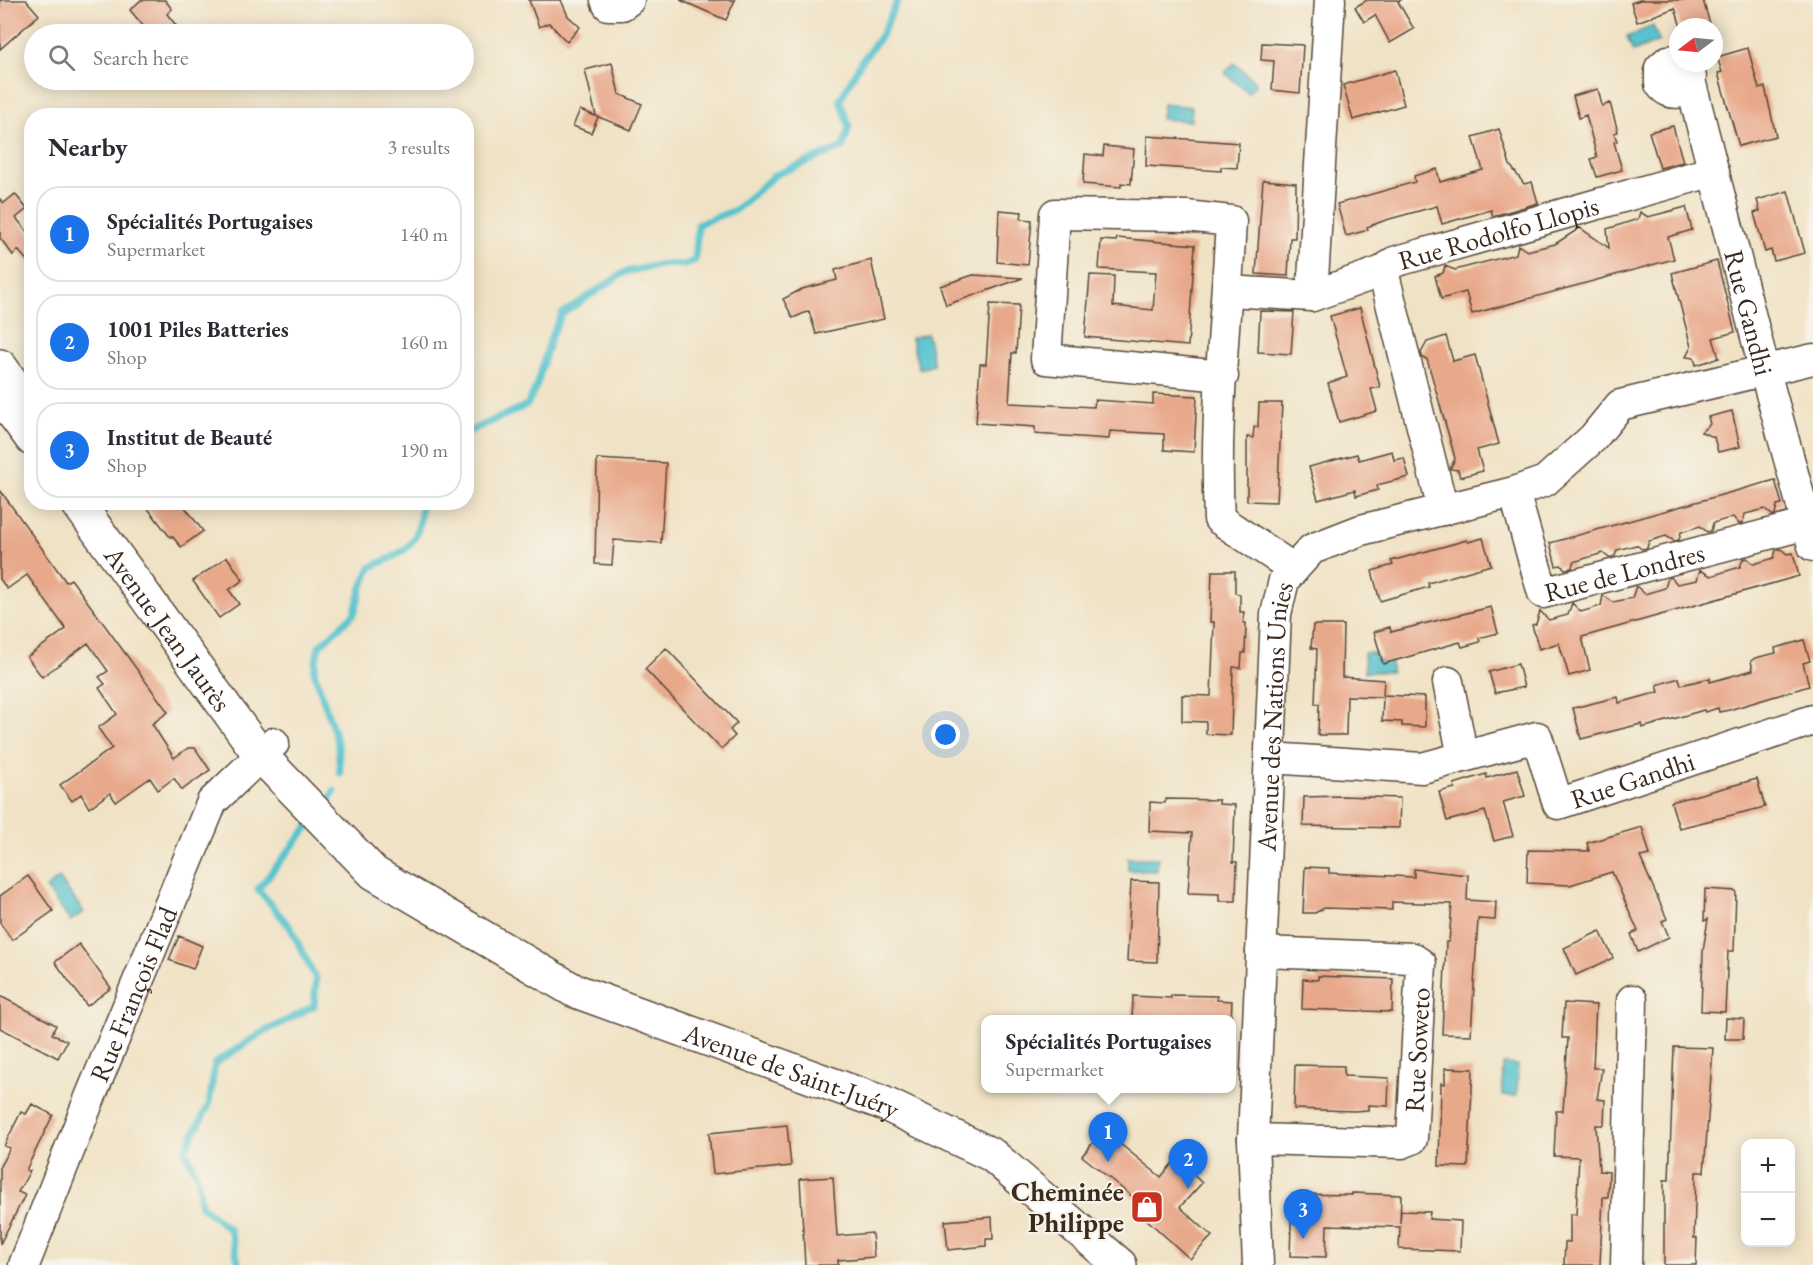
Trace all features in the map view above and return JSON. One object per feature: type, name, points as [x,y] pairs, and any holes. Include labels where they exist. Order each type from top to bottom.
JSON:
[{"type":"main road","points":[[0,366],[24,399]]},
{"type":"main road","points":[[0,396],[24,428]]},
{"type":"main road","name":"Avenue Jean Jaurès","points":[[83,510],[267,749]]},
{"type":"main road","name":"Avenue Jean Jaurès","points":[[103,510],[267,749]]},
{"type":"main road","name":"Avenue de Saint-Juéry","points":[[267,749],[322,807],[374,873],[573,990],[883,1103],[992,1155],[1120,1265]]},
{"type":"street","points":[[606,0],[608,5],[622,5],[629,0]]},
{"type":"street","points":[[1312,296],[1330,0]]},
{"type":"street","name":"Rue Gandhi","points":[[1685,72],[1714,171],[1765,372],[1810,535]]},
{"type":"street","name":"Rue Rodolfo Llopis","points":[[1443,510],[1383,271],[1394,262],[1714,171]]},
{"type":"street","points":[[1223,376],[1046,359],[1055,214],[1186,216],[1232,221],[1223,376],[1217,473],[1220,519],[1294,569]]},
{"type":"street","points":[[1228,291],[1312,296],[1383,271]]},
{"type":"street","name":"Avenue des Nations Unies","points":[[1258,1265],[1252,1139],[1276,614],[1284,580],[1312,549],[1361,530],[1514,492],[1545,480],[1593,438],[1620,405],[1813,359]]},
{"type":"street","name":"Rue de Londres","points":[[1514,492],[1543,593],[1810,535]]},
{"type":"street","points":[[1448,682],[1463,756]]},
{"type":"street","name":"Rue Gandhi","points":[[1270,758],[1422,768],[1536,737],[1558,804],[1813,720]]},
{"type":"street","name":"Rue François Flad","points":[[24,1265],[89,1100],[212,802],[267,749]]},
{"type":"street","name":"Rue Soweto","points":[[1252,1139],[1402,1143],[1412,1139],[1421,964],[1412,958],[1261,952]]},
{"type":"street","points":[[1626,1265],[1632,1000]]},
{"type":"water","points":[[1653,26],[1659,41],[1633,52],[1627,37]]},
{"type":"water","points":[[1234,63],[1257,83],[1248,93],[1225,73]]},
{"type":"water","points":[[1163,104],[1192,107],[1191,121],[1161,119]]},
{"type":"water","points":[[927,334],[934,365],[919,369],[911,338]]},
{"type":"water","points":[[1364,653],[1375,653],[1376,660],[1391,659],[1391,672],[1365,672]]},
{"type":"water","points":[[1128,858],[1158,858],[1157,871],[1128,870]]},
{"type":"water","points":[[59,878],[84,912],[70,921],[46,888]]},
{"type":"water","points":[[1503,1064],[1518,1065],[1517,1096],[1502,1096]]},
{"type":"building","points":[[0,0],[26,0],[39,15],[29,24],[24,24],[24,28],[0,49]]},
{"type":"building","points":[[141,0],[165,0],[172,9],[167,14],[175,24],[142,24],[130,10]]},
{"type":"building","points":[[529,0],[561,0],[568,16],[580,27],[567,42],[549,23],[539,27]]},
{"type":"building","points":[[680,0],[735,0],[726,20]]},
{"type":"building","points":[[1367,0],[1401,0],[1398,2],[1414,29],[1390,43],[1375,15],[1364,22],[1355,7]]},
{"type":"building","points":[[1640,0],[1703,0],[1708,18],[1678,18],[1675,8],[1637,22],[1631,3]]},
{"type":"building","points":[[1262,43],[1303,45],[1300,93],[1272,90],[1274,61],[1261,60]]},
{"type":"building","points":[[1748,48],[1759,89],[1765,87],[1776,136],[1739,146],[1718,73],[1723,72],[1723,55]]},
{"type":"building","points":[[612,63],[619,94],[642,104],[631,130],[596,116],[585,70]]},
{"type":"building","points":[[1395,70],[1404,105],[1353,120],[1343,85]]},
{"type":"building","points":[[1598,89],[1602,106],[1610,103],[1618,132],[1614,133],[1617,141],[1614,142],[1622,170],[1597,177],[1591,159],[1597,157],[1586,115],[1579,118],[1573,96]]},
{"type":"building","points":[[580,110],[598,117],[591,133],[573,126]]},
{"type":"building","points":[[1673,126],[1683,162],[1660,168],[1649,132]]},
{"type":"building","points":[[1499,129],[1510,165],[1524,184],[1532,182],[1538,203],[1493,216],[1491,210],[1442,224],[1437,206],[1386,220],[1367,227],[1368,230],[1346,236],[1337,204],[1415,182],[1414,176],[1437,169],[1440,182],[1483,170],[1473,137]]},
{"type":"building","points":[[1147,136],[1239,143],[1237,168],[1221,167],[1221,171],[1146,166]]},
{"type":"building","points":[[1104,146],[1134,149],[1131,184],[1121,183],[1121,187],[1083,184],[1085,154],[1103,156]]},
{"type":"building","points":[[1263,180],[1296,183],[1295,238],[1290,238],[1288,276],[1256,274]]},
{"type":"building","points":[[1788,191],[1805,253],[1774,261],[1771,250],[1765,252],[1754,213],[1760,211],[1757,200]]},
{"type":"building","points":[[15,194],[24,205],[24,211],[16,218],[24,228],[24,257],[18,250],[13,255],[0,238],[0,199],[4,203]]},
{"type":"building","points":[[1686,207],[1692,230],[1668,237],[1674,259],[1472,314],[1466,292],[1441,299],[1435,276],[1443,273],[1445,266],[1455,270],[1516,254],[1518,245],[1527,251],[1555,244],[1580,228],[1609,248],[1607,229],[1638,219],[1640,212],[1648,217]]},
{"type":"building","points":[[999,210],[1022,212],[1021,219],[1032,220],[1028,265],[997,262]]},
{"type":"building","points":[[1117,238],[1195,245],[1188,346],[1085,337],[1090,275],[1114,276],[1113,306],[1153,310],[1156,272],[1099,269],[1101,240],[1116,241]]},
{"type":"building","points":[[871,260],[884,319],[816,334],[809,311],[793,318],[783,299],[802,289],[837,280],[835,270]]},
{"type":"building","points":[[1717,261],[1735,332],[1713,338],[1719,358],[1696,365],[1694,358],[1686,357],[1691,347],[1672,273]]},
{"type":"building","points":[[973,275],[1023,278],[946,305],[940,286]]},
{"type":"building","points":[[990,304],[1019,305],[1016,353],[1012,353],[1009,403],[1094,407],[1095,400],[1153,404],[1153,394],[1197,396],[1194,452],[1164,450],[1164,434],[1110,431],[1109,439],[1035,434],[1035,427],[976,423],[980,364],[986,364]]},
{"type":"building","points":[[1360,308],[1380,387],[1371,389],[1377,411],[1339,422],[1328,383],[1347,377],[1330,316]]},
{"type":"building","points":[[1260,311],[1294,312],[1291,354],[1258,352]]},
{"type":"building","points":[[1446,336],[1453,361],[1475,355],[1499,444],[1477,450],[1483,471],[1460,477],[1458,470],[1450,469],[1455,459],[1427,359],[1423,358],[1421,353],[1427,342]]},
{"type":"building","points":[[1259,403],[1282,403],[1277,502],[1247,501],[1247,437],[1253,438],[1254,427],[1258,427]]},
{"type":"building","points":[[1732,411],[1740,447],[1718,452],[1714,437],[1701,432],[1710,424],[1708,417]]},
{"type":"building","points":[[1392,451],[1394,460],[1404,458],[1409,477],[1377,485],[1378,490],[1356,496],[1355,490],[1318,500],[1309,467],[1357,454],[1359,460]]},
{"type":"building","points":[[597,459],[666,463],[661,543],[614,540],[612,565],[595,564]]},
{"type":"building","points":[[1775,480],[1782,504],[1777,505],[1775,515],[1765,509],[1745,514],[1743,523],[1739,524],[1733,517],[1713,523],[1711,531],[1707,532],[1700,526],[1681,532],[1679,540],[1674,541],[1666,536],[1649,541],[1647,548],[1642,549],[1636,545],[1617,550],[1615,556],[1609,558],[1603,553],[1573,562],[1572,568],[1565,569],[1561,565],[1556,566],[1550,543]]},
{"type":"building","points":[[0,490],[66,582],[71,579],[168,712],[152,724],[174,758],[188,748],[195,748],[210,770],[182,790],[174,778],[158,790],[150,778],[116,802],[110,793],[89,808],[81,794],[72,801],[60,785],[112,748],[98,728],[117,714],[99,688],[105,684],[99,677],[108,671],[88,643],[42,677],[27,657],[66,629],[27,575],[7,589],[0,579]]},
{"type":"building","points":[[149,510],[187,510],[203,531],[181,547],[172,536],[170,537]]},
{"type":"building","points":[[1483,538],[1491,565],[1428,583],[1429,587],[1380,601],[1372,571],[1393,565],[1391,561],[1467,540],[1468,542]]},
{"type":"building","points":[[1781,549],[1787,554],[1793,553],[1799,576],[1582,637],[1590,670],[1569,676],[1559,643],[1539,649],[1532,625],[1536,624],[1540,611],[1549,620],[1568,615],[1572,603],[1581,612],[1601,606],[1603,595],[1613,602],[1632,598],[1636,586],[1645,594],[1665,588],[1668,578],[1671,577],[1677,584],[1697,580],[1700,570],[1711,576],[1740,567],[1743,559],[1747,558],[1754,564],[1774,558],[1776,550]]},
{"type":"building","points":[[227,557],[243,580],[229,590],[239,604],[219,618],[193,581]]},
{"type":"building","points":[[1212,571],[1235,571],[1235,593],[1240,594],[1240,612],[1244,612],[1243,623],[1246,623],[1245,653],[1242,653],[1241,668],[1233,667],[1231,735],[1206,734],[1206,722],[1182,721],[1182,695],[1211,696],[1214,622],[1210,622]]},
{"type":"building","points":[[1491,607],[1498,633],[1479,638],[1480,642],[1462,647],[1460,642],[1383,664],[1374,632],[1390,627],[1391,632]]},
{"type":"building","points":[[1313,625],[1343,625],[1342,677],[1384,680],[1383,695],[1425,697],[1425,727],[1402,726],[1402,722],[1382,721],[1383,697],[1347,696],[1346,735],[1318,735],[1319,704],[1315,704],[1317,649],[1311,648]]},
{"type":"building","points":[[1804,640],[1810,661],[1803,663],[1809,686],[1729,710],[1719,712],[1718,708],[1705,712],[1704,710],[1642,728],[1641,724],[1581,739],[1573,708],[1618,697],[1619,703],[1659,692],[1657,685],[1679,678],[1681,685],[1710,678],[1710,682],[1753,670],[1751,661],[1755,658],[1776,653],[1775,648]]},
{"type":"building","points":[[666,648],[737,723],[730,730],[735,736],[721,749],[645,669]]},
{"type":"building","points":[[1518,664],[1524,687],[1495,693],[1489,672]]},
{"type":"building","points":[[1517,769],[1525,796],[1503,802],[1513,836],[1494,841],[1485,811],[1447,821],[1439,792],[1455,788],[1454,784],[1486,774],[1487,778]]},
{"type":"building","points":[[1757,779],[1765,807],[1679,828],[1671,802]]},
{"type":"building","points":[[1304,797],[1400,798],[1399,828],[1303,826]]},
{"type":"building","points":[[1166,799],[1219,800],[1219,804],[1235,805],[1233,862],[1237,862],[1236,901],[1219,901],[1219,894],[1188,893],[1192,833],[1149,831],[1150,802],[1165,803]]},
{"type":"building","points":[[1642,827],[1650,855],[1640,857],[1667,919],[1662,921],[1669,937],[1638,952],[1631,934],[1638,931],[1612,872],[1570,885],[1527,883],[1528,850],[1589,851],[1587,843]]},
{"type":"building","points":[[1305,867],[1329,868],[1329,873],[1414,877],[1414,869],[1468,875],[1467,900],[1496,902],[1495,920],[1478,919],[1471,1035],[1442,1034],[1446,942],[1449,942],[1452,904],[1392,902],[1392,910],[1324,908],[1315,913],[1303,913]]},
{"type":"building","points":[[28,876],[53,911],[12,940],[0,923],[0,896]]},
{"type":"building","points":[[1131,881],[1159,882],[1157,962],[1127,961]]},
{"type":"building","points":[[1705,889],[1736,891],[1734,951],[1728,951],[1725,1012],[1701,1011],[1703,951],[1708,919],[1704,921]]},
{"type":"building","points":[[1600,931],[1613,958],[1576,975],[1564,948]]},
{"type":"building","points":[[179,936],[202,946],[193,969],[169,960]]},
{"type":"building","points":[[79,944],[111,988],[87,1006],[55,962]]},
{"type":"building","points":[[1318,976],[1393,979],[1392,1012],[1302,1009],[1303,979],[1318,980]]},
{"type":"building","points":[[1171,995],[1217,996],[1217,1000],[1232,1001],[1231,1015],[1132,1015],[1133,996],[1171,998]]},
{"type":"building","points":[[0,996],[56,1025],[52,1034],[67,1041],[58,1058],[0,1028]]},
{"type":"building","points":[[1564,1003],[1596,1005],[1593,1068],[1602,1068],[1597,1099],[1605,1100],[1604,1125],[1596,1125],[1599,1171],[1609,1172],[1608,1197],[1603,1197],[1600,1265],[1564,1265],[1565,1242],[1570,1242],[1570,1214],[1576,1215],[1579,1157],[1554,1156],[1556,1111],[1563,1111],[1568,1038],[1562,1038]]},
{"type":"building","points":[[1726,1018],[1744,1019],[1743,1039],[1725,1039]]},
{"type":"building","points":[[1674,1047],[1713,1048],[1704,1172],[1696,1172],[1694,1238],[1697,1238],[1696,1265],[1664,1265],[1664,1180],[1669,1180]]},
{"type":"building","points":[[1295,1065],[1344,1066],[1344,1076],[1389,1078],[1388,1106],[1368,1105],[1368,1110],[1354,1111],[1294,1109]]},
{"type":"building","points":[[1445,1068],[1473,1069],[1468,1167],[1439,1166],[1441,1083],[1445,1084]]},
{"type":"building","points":[[32,1104],[53,1115],[26,1170],[30,1171],[18,1192],[25,1195],[0,1244],[0,1166],[10,1148],[4,1146],[21,1112],[26,1114]]},
{"type":"building","points":[[787,1125],[791,1166],[713,1174],[709,1133]]},
{"type":"building","points":[[1103,1130],[1161,1177],[1176,1159],[1202,1183],[1180,1207],[1212,1236],[1190,1259],[1134,1208],[1139,1202],[1082,1156]]},
{"type":"building","points":[[833,1177],[837,1236],[872,1233],[874,1257],[838,1260],[838,1265],[805,1265],[800,1179]]},
{"type":"building","points":[[1352,1193],[1401,1195],[1400,1223],[1401,1211],[1430,1212],[1429,1219],[1461,1221],[1460,1251],[1399,1249],[1400,1227],[1327,1225],[1326,1257],[1290,1256],[1292,1194],[1352,1195]]},
{"type":"building","points":[[992,1217],[993,1239],[986,1239],[986,1246],[948,1250],[945,1221]]},
{"type":"waterway","points":[[474,429],[527,405],[536,387],[551,337],[562,314],[625,272],[664,264],[685,265],[695,260],[698,224],[735,210],[775,175],[843,147],[849,127],[840,100],[861,62],[881,36],[898,0]]},
{"type":"waterway","points":[[340,773],[338,744],[314,671],[319,646],[354,614],[371,567],[410,545],[418,528],[420,510]]},
{"type":"waterway","points":[[324,810],[334,791]]},
{"type":"waterway","points":[[239,1265],[230,1230],[201,1206],[198,1178],[185,1150],[209,1105],[215,1063],[260,1034],[314,1006],[316,979],[290,927],[258,889],[312,822]]},
{"type":"place","name":"Spécialités Portugaises","points":[[1108,1162]]},
{"type":"place","name":"1001 Piles Batteries","points":[[1188,1189]]},
{"type":"place","name":"Cheminée Philippe","points":[[1147,1207]]},
{"type":"place","name":"Institut de Beauté","points":[[1303,1239]]}]
